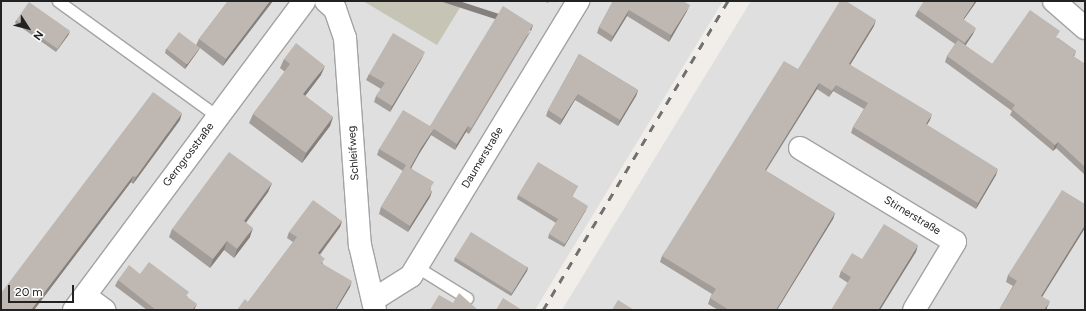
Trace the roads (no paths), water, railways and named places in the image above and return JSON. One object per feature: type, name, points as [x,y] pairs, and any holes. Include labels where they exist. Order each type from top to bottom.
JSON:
[{"type":"street","name":"Gerngrosstraße","points":[[79,303],[304,1]]},
{"type":"street","name":"Schleifweg","points":[[326,1],[335,9],[346,38],[360,245],[374,305]]},
{"type":"street","name":"Daumerstraße","points":[[374,305],[411,276],[578,1]]},
{"type":"street","points":[[1054,1],[1085,28]]},
{"type":"street","name":"Stirnerstraße","points":[[800,148],[955,242],[914,310]]},
{"type":"street","points":[[79,303],[104,310]]},
{"type":"lane","points":[[58,1],[218,117]]},
{"type":"lane","points":[[417,267],[467,298]]},
{"type":"railway","points":[[543,310],[728,1]]}]
